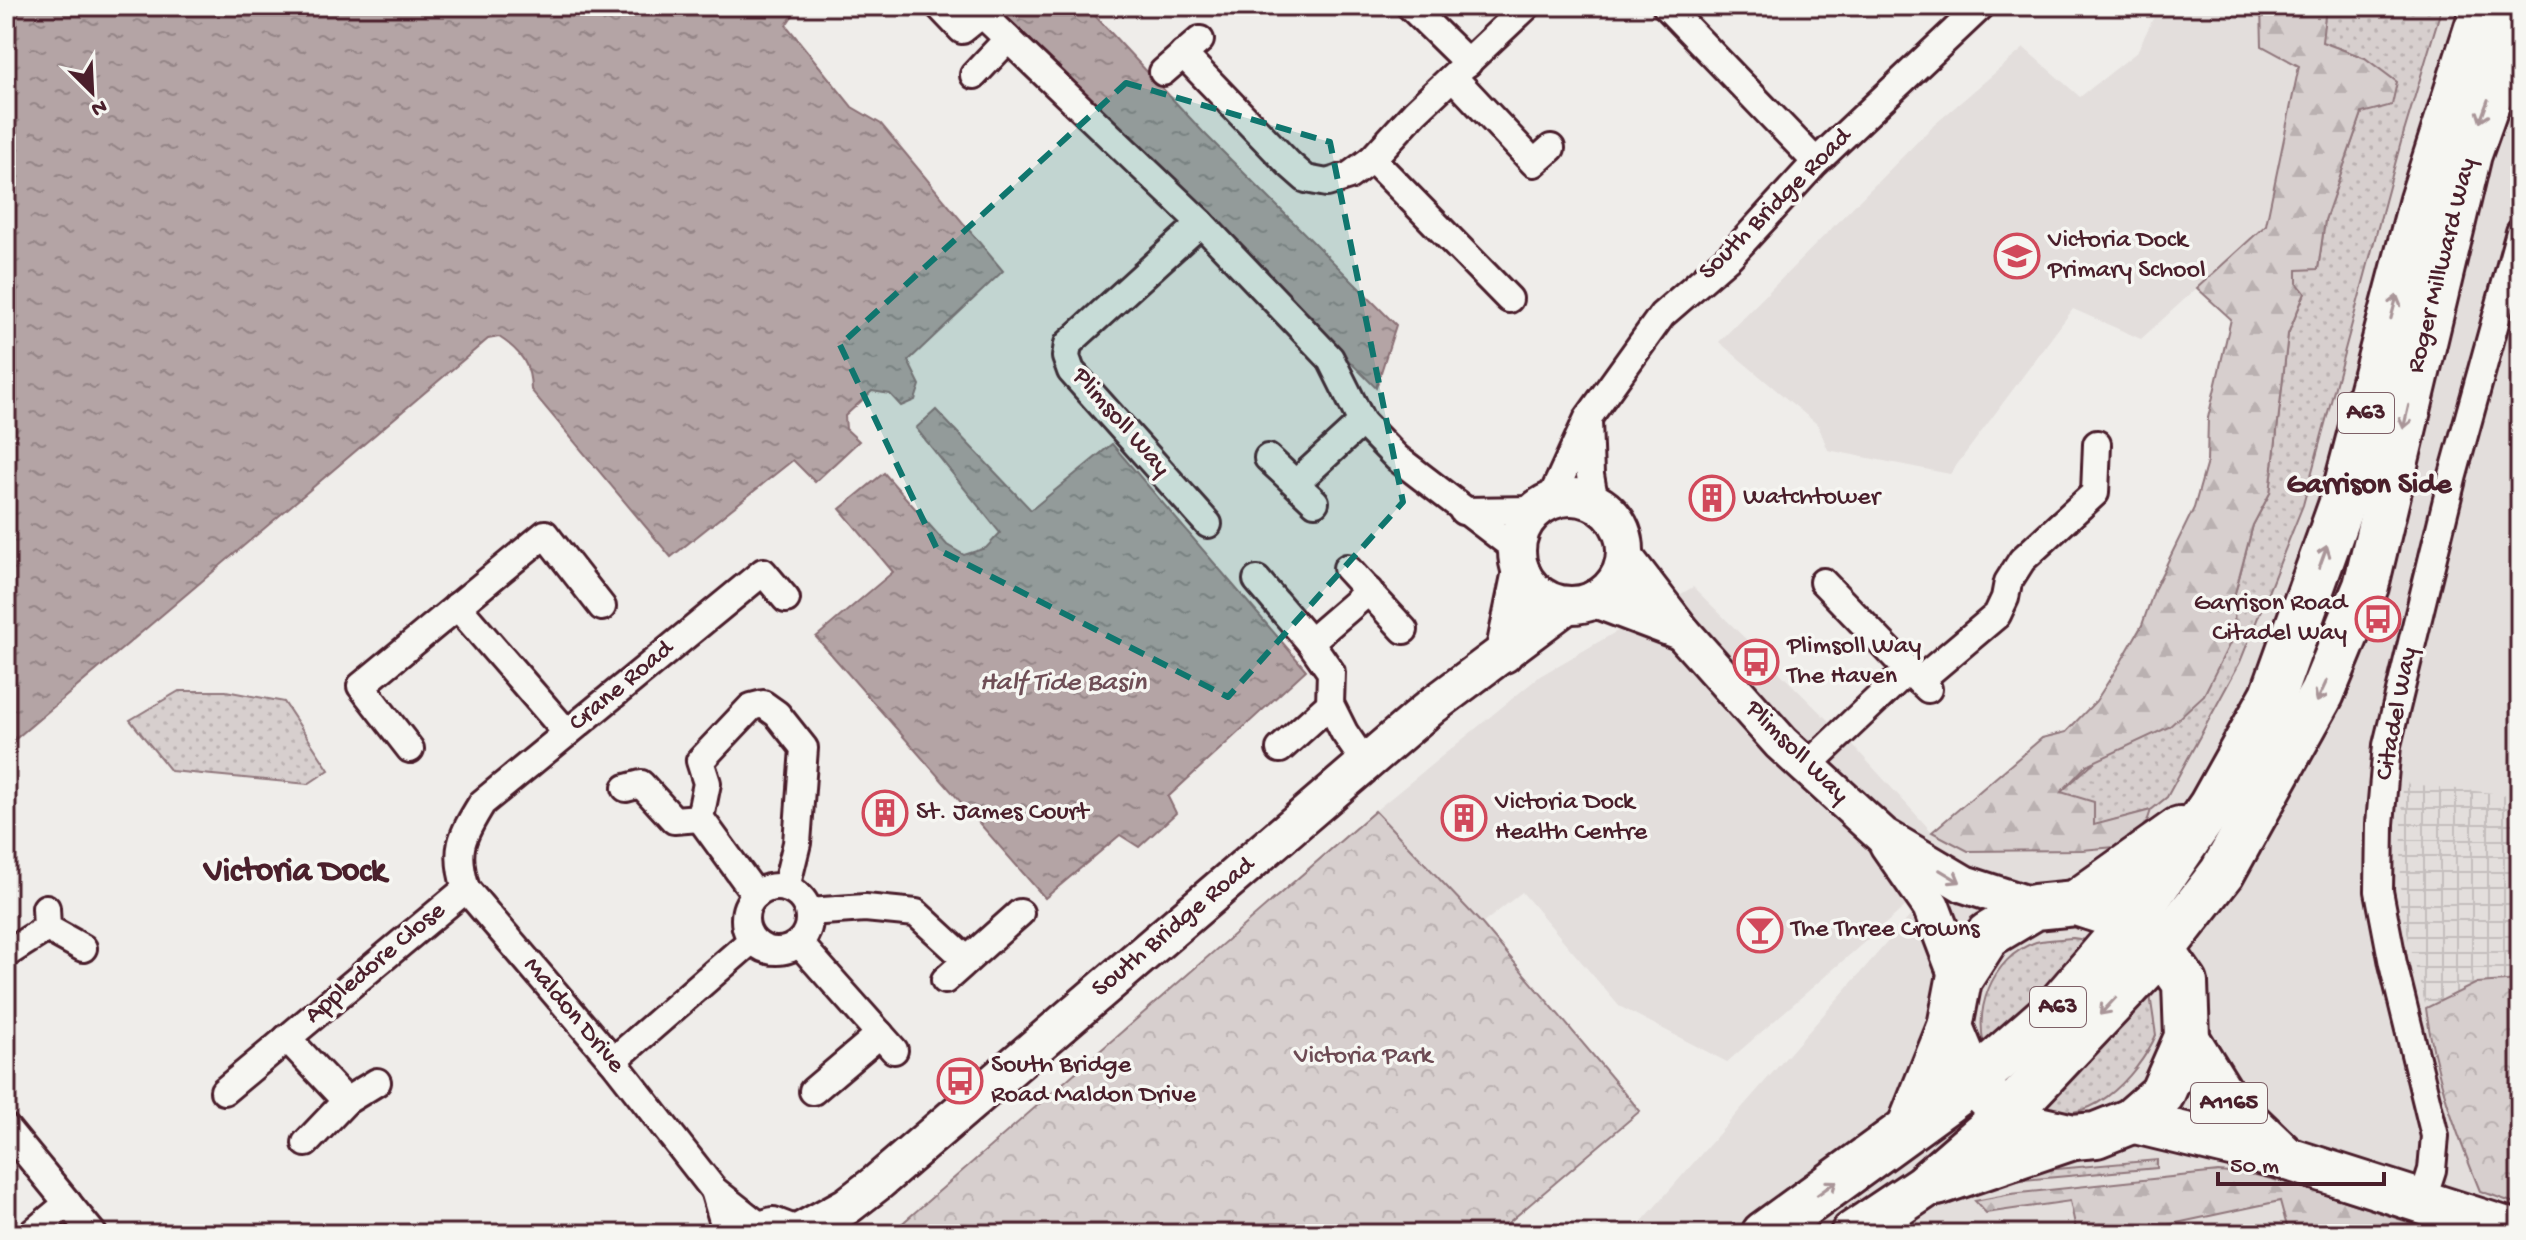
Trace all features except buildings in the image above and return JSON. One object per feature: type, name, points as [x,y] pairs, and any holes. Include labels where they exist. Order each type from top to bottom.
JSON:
[{"type":"highway","name":"Roger Millward Way","points":[[1764,1234],[1973,1082],[2056,1009],[2159,951],[2211,806],[2273,695],[2342,503],[2422,200],[2484,6]]},
{"type":"highway","name":"Roger Millward Way","points":[[1853,1234],[1923,1187],[2006,1115],[2159,951],[2222,873],[2322,693],[2366,586],[2469,154],[2520,11]]},
{"type":"highway","name":"Roger Millward Way","points":[[1959,980],[1988,935],[2112,881],[2211,806]]},
{"type":"highway","points":[[2055,905],[2159,951],[2187,1037],[2162,1094],[2131,1121]]},
{"type":"highway","points":[[1910,1126],[1950,1027],[1959,980]]},
{"type":"highway","points":[[1950,1027],[1973,1082],[2006,1115],[2029,1127],[2073,1137]]},
{"type":"highway","name":"Roger Millward Way","points":[[1923,1187],[2073,1137],[2096,1135],[2131,1121]]},
{"type":"main road","name":"A1165","points":[[2187,1037],[2226,1100],[2285,1158]]},
{"type":"main road","name":"A1165","points":[[2131,1121],[2285,1158],[2520,1233]]},
{"type":"street","points":[[939,6],[962,30],[982,14],[1201,223],[1330,358],[1362,422],[1397,458],[1519,560],[1539,594],[1581,602],[1614,582],[1625,558],[1619,526],[1595,503],[1580,498],[1542,506],[1463,511]]},
{"type":"street","points":[[1410,6],[1534,163],[1551,148]]},
{"type":"street","points":[[1163,72],[1192,47],[1306,179],[1327,183],[1349,176],[1372,159],[1527,6]]},
{"type":"street","points":[[1666,6],[1816,162]]},
{"type":"street","name":"South Bridge Road","points":[[1542,506],[1588,418],[1662,315],[1730,256],[1816,162],[1981,6]]},
{"type":"street","points":[[974,75],[1007,40]]},
{"type":"street","points":[[1372,159],[1509,299]]},
{"type":"street","name":"Plimsoll Way","points":[[1201,223],[1068,344],[1066,357],[1071,371],[1208,524]]},
{"type":"street","name":"Citadel Way","points":[[2422,1201],[2432,1170],[2435,1136],[2393,964],[2379,891],[2380,824],[2387,745],[2453,475],[2520,232]]},
{"type":"street","points":[[1588,418],[1590,475],[1595,503]]},
{"type":"street","points":[[1296,483],[1362,422]]},
{"type":"street","points":[[1806,767],[1997,615],[2008,582],[2022,560],[2095,493],[2097,444]]},
{"type":"street","points":[[1268,458],[1315,502]]},
{"type":"street","points":[[1504,654],[1526,522],[1542,506]]},
{"type":"street","points":[[410,749],[361,686],[545,534],[602,607]]},
{"type":"street","name":"Plimsoll Way","points":[[1625,558],[1682,632],[1806,767],[1883,836],[1964,884],[2055,905]]},
{"type":"street","name":"Crane Road","points":[[466,889],[457,862],[463,833],[482,803],[567,733],[755,563],[786,599]]},
{"type":"street","points":[[1347,568],[1404,630]]},
{"type":"street","points":[[1257,580],[1310,642],[1331,672],[1330,704],[1344,732],[1366,764]]},
{"type":"street","points":[[1823,582],[1919,680]]},
{"type":"street","points":[[1310,642],[1369,591]]},
{"type":"street","name":"South Bridge Road","points":[[765,1233],[837,1220],[1432,706],[1581,602]]},
{"type":"street","name":"Plimsoll Way","points":[[1581,602],[1682,632]]},
{"type":"street","points":[[457,606],[567,733]]},
{"type":"street","points":[[756,895],[700,818],[707,783],[700,761],[751,707],[763,704],[777,714],[804,748],[797,843],[786,888]]},
{"type":"street","points":[[1280,749],[1330,704]]},
{"type":"street","points":[[626,788],[641,784],[674,820],[700,818]]},
{"type":"street","name":"Plimsoll Way","points":[[1883,836],[1931,906],[1959,980]]},
{"type":"street","points":[[768,888],[786,888],[799,896],[809,912],[809,926],[799,943],[790,949],[771,951],[752,940],[745,916],[756,895],[768,888]]},
{"type":"street","name":"Appledore Close","points":[[224,1091],[466,889]]},
{"type":"street","name":"Maldon Drive","points":[[466,889],[613,1061],[714,1190],[765,1233]]},
{"type":"street","points":[[809,912],[865,908],[916,913],[967,960]]},
{"type":"street","points":[[945,980],[1020,913]]},
{"type":"street","points":[[6,954],[47,918],[83,948]]},
{"type":"street","points":[[613,1061],[752,940]]},
{"type":"street","points":[[799,943],[887,1042],[813,1091]]},
{"type":"street","name":"Appledore Close","points":[[287,1038],[346,1101]]},
{"type":"street","points":[[306,1143],[346,1101],[377,1082]]},
{"type":"street","points":[[6,1128],[93,1234]]},
{"type":"street","name":"Maldon Drive","points":[[714,1190],[765,1233]]},
{"type":"street","points":[[31,1234],[68,1203]]},
{"type":"highlighted area","points":[[1126,83],[1330,142],[1403,502],[1228,697],[937,549],[840,345]]},
{"type":"shaded area","name":"Victoria Dock Primary School","points":[[2159,6],[2261,6],[2262,46],[2299,65],[2266,225],[2141,339],[2073,309],[1950,474],[1828,450],[1818,425],[1719,342],[1934,125],[2024,48],[2080,97],[2137,52]]},
{"type":"shaded area","points":[[2442,6],[2520,6],[2520,1234],[1631,1234],[1962,857],[1727,1062],[1619,1006],[1522,892],[1482,924],[1375,811],[1540,676],[1693,587],[1847,739],[1932,832],[1968,851],[2082,850],[2126,846],[2147,822],[2151,810],[2167,797],[2240,662],[2303,505],[2401,142]]},
{"type":"shaded area","points":[[2403,783],[2520,796],[2520,980],[2477,983],[2426,1008],[2400,905]]},
{"type":"green space","points":[[2261,6],[2326,6],[2322,42],[2365,58],[2397,82],[2392,105],[2362,113],[2325,220],[2318,269],[2297,270],[2297,283],[2305,293],[2288,334],[2270,493],[2253,525],[2235,593],[2234,635],[2204,695],[2169,727],[2087,765],[2061,792],[2094,802],[2094,825],[2151,810],[2147,822],[2126,846],[2082,850],[1968,851],[1932,832],[2042,738],[2066,732],[2096,701],[2142,625],[2155,588],[2194,508],[2207,462],[2208,418],[2231,319],[2197,288],[2266,225],[2299,66],[2262,46]]},
{"type":"green space","points":[[2326,6],[2442,6],[2401,142],[2303,505],[2240,662],[2167,797],[2151,810],[2093,826],[2061,792],[2233,635],[2235,593],[2253,525],[2270,493],[2288,334],[2305,293],[2297,283],[2297,269],[2318,269],[2325,220],[2362,113],[2365,58],[2321,42]]},
{"type":"green space","points":[[179,691],[226,691],[284,702],[329,770],[308,784],[171,771],[130,720]]},
{"type":"green space","name":"Victoria Park","points":[[1375,811],[1482,924],[1640,1111],[1495,1234],[890,1234]]},
{"type":"green space","points":[[2073,938],[2093,941],[1988,1056],[1983,1040],[1983,1006],[1996,974],[2007,960],[2036,942]]},
{"type":"green space","points":[[2520,980],[2520,1205],[2480,1191],[2447,1101],[2434,1055],[2426,1008],[2477,983]]},
{"type":"green space","points":[[2149,988],[2156,1035],[2137,1067],[2123,1083],[2090,1107],[2072,1112],[2054,1111],[2036,1101]]},
{"type":"green space","points":[[2157,1160],[2157,1168],[2012,1181],[2011,1173]]},
{"type":"green space","points":[[2218,1172],[2256,1175],[2309,1189],[2444,1234],[2289,1234],[2280,1201],[2125,1234],[2077,1234],[2070,1201],[1986,1213],[1975,1201],[2011,1194]]},
{"type":"water","points":[[6,6],[799,6],[786,25],[852,107],[881,124],[1003,271],[908,361],[920,385],[915,400],[901,406],[890,394],[872,391],[845,416],[846,429],[859,441],[815,482],[793,460],[671,557],[531,390],[527,366],[519,353],[499,337],[488,339],[6,747]]},
{"type":"water","points":[[996,6],[1086,6],[1203,132],[1396,325],[1376,388]]},
{"type":"water","name":"Half Tide Basin","points":[[936,410],[1031,510],[1112,444],[1306,670],[1168,797],[1176,813],[1139,847],[1120,835],[1045,898],[816,637],[893,572],[840,509],[884,473],[947,545],[964,555],[986,548],[1000,533],[916,428]]},
{"type":"place","name":"Victoria Dock Primary School","points":[[2017,256]]},
{"type":"place","name":"Watchtower","points":[[1712,498]]},
{"type":"place","name":"Garrison Road Citadel Way","points":[[2378,619]]},
{"type":"place","name":"Plimsoll Way The Haven","points":[[1756,662]]},
{"type":"place","name":"St. James Court","points":[[885,813]]},
{"type":"place","name":"Victoria Dock Health Centre","points":[[1464,818]]},
{"type":"place","name":"The Three Crowns","points":[[1760,930]]},
{"type":"place","name":"South Bridge Road Maldon Drive","points":[[960,1081]]},
{"type":"district","name":"Garrison Side","points":[[2369,486]]},
{"type":"district","name":"Victoria Dock","points":[[295,873]]}]
